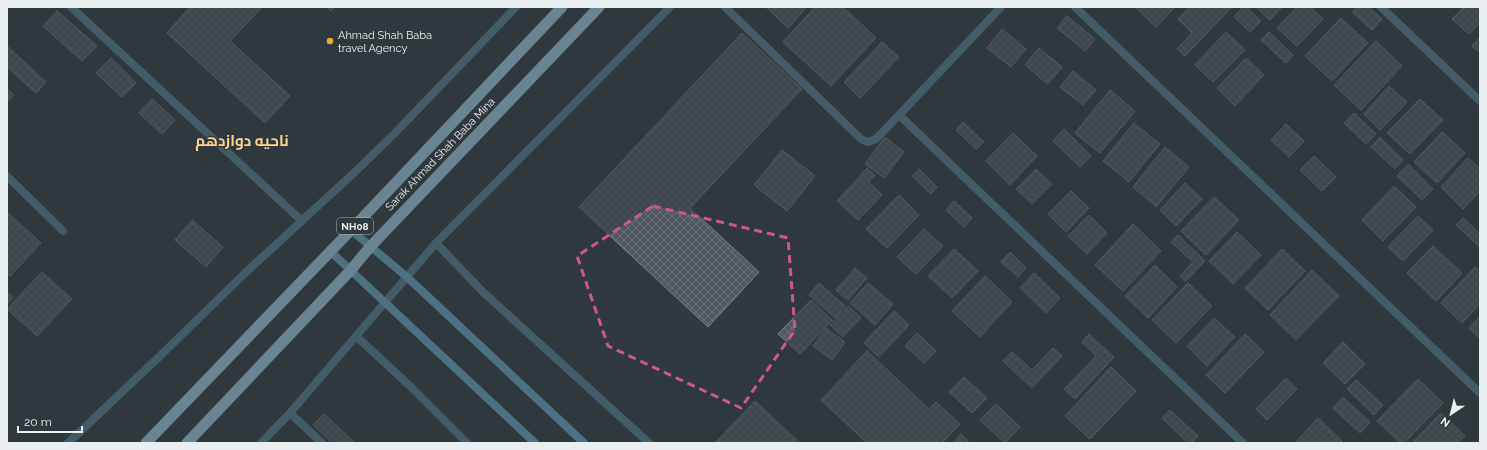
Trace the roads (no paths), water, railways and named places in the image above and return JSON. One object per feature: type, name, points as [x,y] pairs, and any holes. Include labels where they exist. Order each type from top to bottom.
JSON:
[{"type":"highway","name":"NH08","points":[[146,443],[351,230],[562,7]]},
{"type":"highway","name":"Sarak Ahmad Shah Baba Mina","points":[[187,443],[350,271],[370,247],[599,7]]},
{"type":"main road","points":[[351,230],[407,278],[584,443]]},
{"type":"main road","points":[[330,251],[535,443]]},
{"type":"street","points":[[71,7],[302,222]]},
{"type":"street","points":[[68,443],[243,275],[302,222],[396,132],[516,7]]},
{"type":"street","points":[[261,443],[290,413],[436,243],[670,7]]},
{"type":"street","points":[[725,7],[861,139],[868,142],[876,139],[1001,7]]},
{"type":"street","points":[[1075,7],[1480,393]]},
{"type":"street","points":[[1382,7],[1480,101]]},
{"type":"street","points":[[899,115],[1243,443]]},
{"type":"street","points":[[7,176],[63,231]]},
{"type":"street","points":[[436,243],[483,292],[649,443]]},
{"type":"street","points":[[356,336],[410,386],[467,443]]},
{"type":"street","points":[[290,413],[322,443]]},
{"type":"place","name":"Ahmad Shah Baba travel Agency","points":[[330,41]]},
{"type":"district","name":"ناحیه دوازدهم","points":[[242,141]]}]
